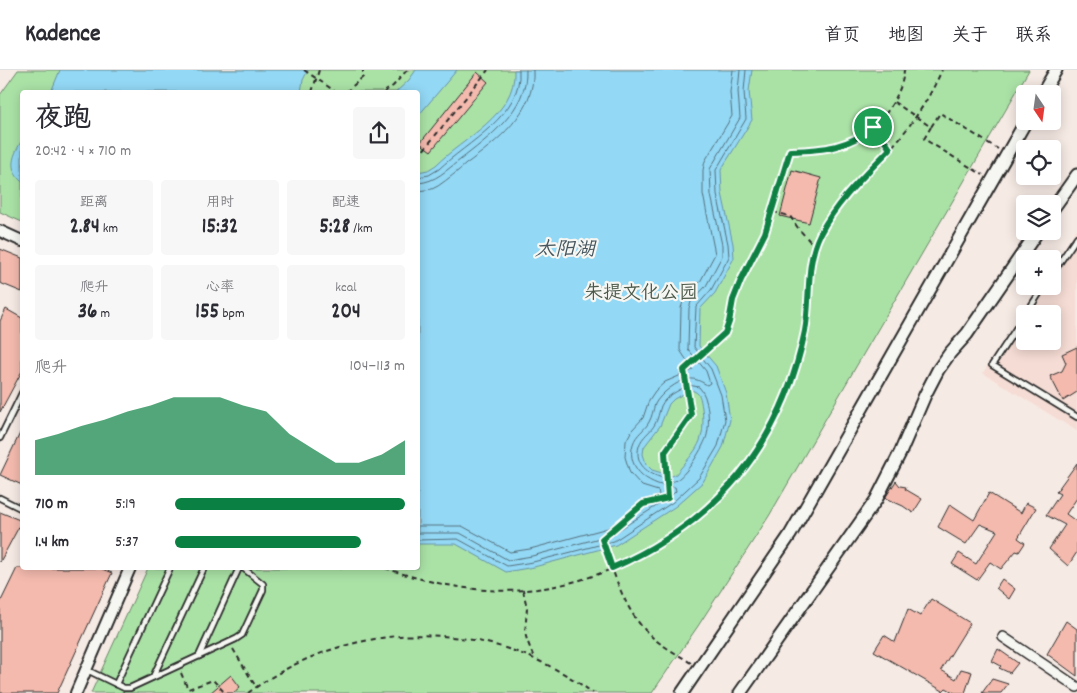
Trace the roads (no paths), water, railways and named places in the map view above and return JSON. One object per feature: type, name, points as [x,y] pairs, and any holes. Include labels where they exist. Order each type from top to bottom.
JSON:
[{"type":"main road","points":[[1047,85],[1056,70]]},
{"type":"main road","points":[[682,693],[790,535],[1021,130]]},
{"type":"main road","points":[[1061,197],[1077,175]]},
{"type":"main road","points":[[740,693],[876,500],[938,370],[967,334],[1032,240]]},
{"type":"street","points":[[0,231],[20,240]]},
{"type":"street","points":[[76,693],[129,570]]},
{"type":"street","points":[[1003,638],[1077,687]]},
{"type":"lane","points":[[1061,261],[1077,237]]},
{"type":"lane","points":[[1016,330],[992,365],[1077,417]]},
{"type":"lane","points":[[0,438],[20,397]]},
{"type":"lane","points":[[0,498],[20,508]]},
{"type":"lane","points":[[116,684],[169,570]]},
{"type":"lane","points":[[152,678],[203,570]]},
{"type":"lane","points":[[199,656],[238,570]]},
{"type":"lane","points":[[86,669],[124,688],[130,688],[242,635],[264,590],[263,584],[246,570]]},
{"type":"water","points":[[60,70],[308,70],[303,80],[301,90],[52,90]]},
{"type":"water","points":[[416,70],[457,70],[420,114],[420,90],[398,90]]},
{"type":"water","name":"太阳湖","points":[[514,70],[752,70],[749,91],[752,120],[721,170],[722,193],[733,244],[734,258],[715,293],[700,309],[699,346],[716,366],[726,393],[730,420],[723,447],[703,482],[676,506],[616,545],[534,567],[506,572],[456,544],[420,544],[420,172],[428,170],[436,165],[473,135],[497,113],[507,100],[513,86]],"holes":[[[691,390],[700,396],[703,429],[695,451],[676,474],[672,476],[652,470],[646,464],[643,454],[644,447],[660,426],[669,404],[674,399]]]},
{"type":"water","points":[[20,144],[20,180],[13,167],[16,151]]},
{"type":"park label","name":"朱提文化公园","points":[[641,294]]}]
